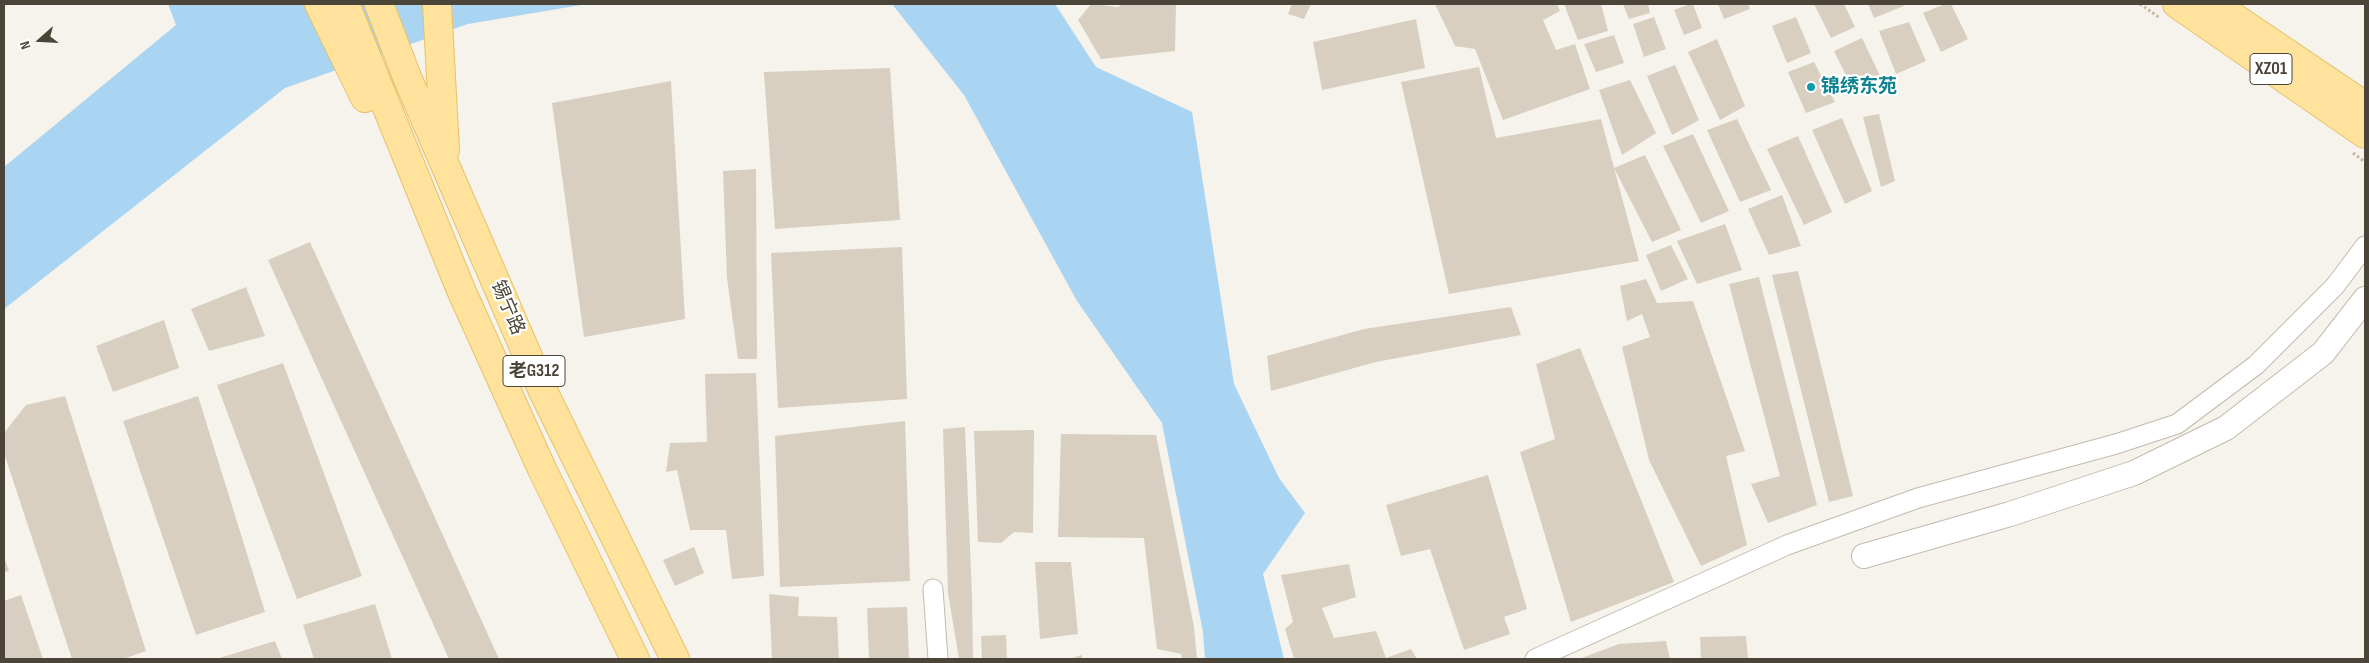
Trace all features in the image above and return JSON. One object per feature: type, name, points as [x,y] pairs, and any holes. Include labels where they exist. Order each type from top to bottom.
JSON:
[{"type":"main road","points":[[319,4],[371,92]]},
{"type":"main road","name":"锡宁路","points":[[345,4],[371,92],[414,173],[461,290],[497,370],[542,469],[634,659]]},
{"type":"main road","name":"锡宁路","points":[[380,4],[407,77],[542,389],[675,659]]},
{"type":"main road","points":[[437,4],[445,166]]},
{"type":"main road","name":"XZ01","points":[[2177,4],[2365,134]]},
{"type":"main road","name":"XZ01","points":[[2214,4],[2365,106]]},
{"type":"street","points":[[1534,659],[1787,545],[1918,498],[2116,444],[2177,424],[2256,365],[2334,286],[2365,246]]},
{"type":"street","points":[[1864,556],[2010,514],[2134,473],[2226,428],[2323,353],[2365,299]]},
{"type":"street","points":[[933,589],[938,659]]},
{"type":"water","points":[[168,4],[587,4],[468,24],[285,88],[4,309],[4,167],[176,25]]},
{"type":"water","points":[[892,4],[1055,4],[1096,67],[1192,112],[1234,384],[1279,478],[1305,513],[1263,574],[1284,659],[1205,659],[1203,632],[1162,423],[1077,301],[964,95]]},
{"type":"building","points":[[1091,4],[1119,7],[1120,4],[1176,4],[1175,51],[1101,59],[1078,20]]},
{"type":"building","points":[[1292,4],[1311,4],[1304,19],[1288,14]]},
{"type":"building","points":[[1435,4],[1557,4],[1560,11],[1543,20],[1556,50],[1575,44],[1590,89],[1503,120],[1475,49],[1455,46]]},
{"type":"building","points":[[1564,4],[1601,4],[1608,31],[1578,40]]},
{"type":"building","points":[[1623,4],[1648,4],[1650,13],[1629,19]]},
{"type":"building","points":[[1693,4],[1702,28],[1684,35],[1674,10]]},
{"type":"building","points":[[1718,4],[1748,4],[1750,9],[1724,19]]},
{"type":"building","points":[[1814,4],[1844,4],[1855,27],[1831,38]]},
{"type":"building","points":[[1868,4],[1903,4],[1904,6],[1874,18]]},
{"type":"building","points":[[1945,4],[1951,4],[1968,39],[1941,52],[1923,13]]},
{"type":"building","points":[[1654,17],[1666,49],[1644,57],[1633,24]]},
{"type":"building","points":[[1796,17],[1811,53],[1787,63],[1772,26]]},
{"type":"building","points":[[1416,19],[1425,68],[1322,90],[1313,42]]},
{"type":"building","points":[[1909,22],[1926,61],[1896,74],[1879,31]]},
{"type":"building","points":[[1614,35],[1624,63],[1596,72],[1584,44]]},
{"type":"building","points":[[1862,38],[1882,80],[1855,94],[1834,51]]},
{"type":"building","points":[[1717,39],[1745,106],[1720,120],[1688,52]]},
{"type":"building","name":"锦绣东苑","points":[[1814,62],[1835,102],[1806,113],[1788,72]]},
{"type":"building","points":[[1675,65],[1699,120],[1672,135],[1647,76]]},
{"type":"building","points":[[1479,67],[1496,138],[1601,119],[1639,261],[1449,294],[1401,82]]},
{"type":"building","points":[[890,68],[900,220],[775,229],[764,72]]},
{"type":"building","points":[[1630,80],[1656,133],[1622,155],[1599,90]]},
{"type":"building","points":[[671,81],[685,319],[584,337],[552,103]]},
{"type":"building","points":[[1879,114],[1895,181],[1881,187],[1863,117]]},
{"type":"building","points":[[1842,118],[1872,191],[1845,204],[1812,130]]},
{"type":"building","points":[[1737,119],[1771,190],[1740,202],[1707,130]]},
{"type":"building","points":[[1693,134],[1729,211],[1701,223],[1663,146]]},
{"type":"building","points":[[1798,136],[1832,212],[1804,225],[1767,149]]},
{"type":"building","points":[[1645,155],[1681,230],[1652,242],[1614,168]]},
{"type":"building","points":[[756,169],[757,359],[738,359],[727,278],[723,171]]},
{"type":"building","points":[[1782,195],[1801,246],[1769,255],[1748,209]]},
{"type":"building","points":[[1725,224],[1742,270],[1697,284],[1677,241]]},
{"type":"building","points":[[310,242],[499,659],[449,659],[268,260]]},
{"type":"building","points":[[1671,245],[1688,279],[1661,291],[1646,255]]},
{"type":"building","points":[[902,247],[907,399],[778,408],[771,253]]},
{"type":"building","points":[[1798,271],[1853,496],[1829,502],[1772,275]]},
{"type":"building","points":[[1759,277],[1817,505],[1768,523],[1751,484],[1780,476],[1729,284]]},
{"type":"building","points":[[1646,279],[1657,303],[1693,301],[1745,451],[1726,456],[1747,545],[1701,566],[1649,460],[1622,347],[1650,337],[1642,314],[1627,321],[1620,286]]},
{"type":"building","points":[[246,287],[265,336],[209,351],[191,309]]},
{"type":"building","points":[[1511,307],[1521,335],[1376,362],[1271,391],[1267,356],[1364,329]]},
{"type":"building","points":[[164,320],[179,368],[113,392],[96,346]]},
{"type":"building","points":[[1580,348],[1674,582],[1571,622],[1520,452],[1555,439],[1536,364]]},
{"type":"building","points":[[283,363],[362,576],[297,599],[217,385]]},
{"type":"building","points":[[756,373],[764,576],[732,579],[726,530],[690,530],[677,470],[666,472],[670,443],[707,442],[705,374]]},
{"type":"building","points":[[65,396],[146,651],[123,659],[72,659],[4,453],[4,433],[26,405]]},
{"type":"building","points":[[198,396],[265,612],[196,635],[123,421]]},
{"type":"building","points":[[905,421],[910,581],[780,587],[775,436]]},
{"type":"building","points":[[965,427],[973,659],[959,659],[948,593],[943,429]]},
{"type":"building","points":[[1034,430],[1033,533],[1014,532],[1001,543],[978,542],[974,431]]},
{"type":"building","points":[[1061,434],[1156,435],[1194,627],[1197,659],[1182,659],[1181,654],[1157,649],[1144,538],[1058,537]]},
{"type":"building","points":[[1488,475],[1527,609],[1504,617],[1510,634],[1464,650],[1430,549],[1401,556],[1386,505]]},
{"type":"building","points":[[694,547],[704,573],[675,586],[663,560]]},
{"type":"building","points":[[4,557],[9,571],[4,572]]},
{"type":"building","points":[[1035,562],[1071,562],[1078,634],[1040,639]]},
{"type":"building","points":[[1349,564],[1356,597],[1322,608],[1334,638],[1376,631],[1386,658],[1411,649],[1417,659],[1294,659],[1285,629],[1293,622],[1281,575]]},
{"type":"building","points":[[769,594],[799,597],[798,616],[837,617],[839,659],[772,659]]},
{"type":"building","points":[[21,595],[43,659],[4,659],[4,601]]},
{"type":"building","points":[[375,604],[392,659],[314,659],[303,625]]},
{"type":"building","points":[[907,607],[909,659],[869,659],[867,608]]},
{"type":"building","points":[[1006,635],[1007,659],[982,659],[981,636]]},
{"type":"building","points":[[1746,636],[1748,659],[1701,659],[1700,637]]},
{"type":"building","points":[[275,641],[282,659],[216,659]]},
{"type":"building","points":[[1666,641],[1670,659],[1579,659],[1619,644]]},
{"type":"building","points":[[1081,655],[1083,659],[1070,659]]},
{"type":"place","name":"锦绣东苑","points":[[1811,87]]}]
